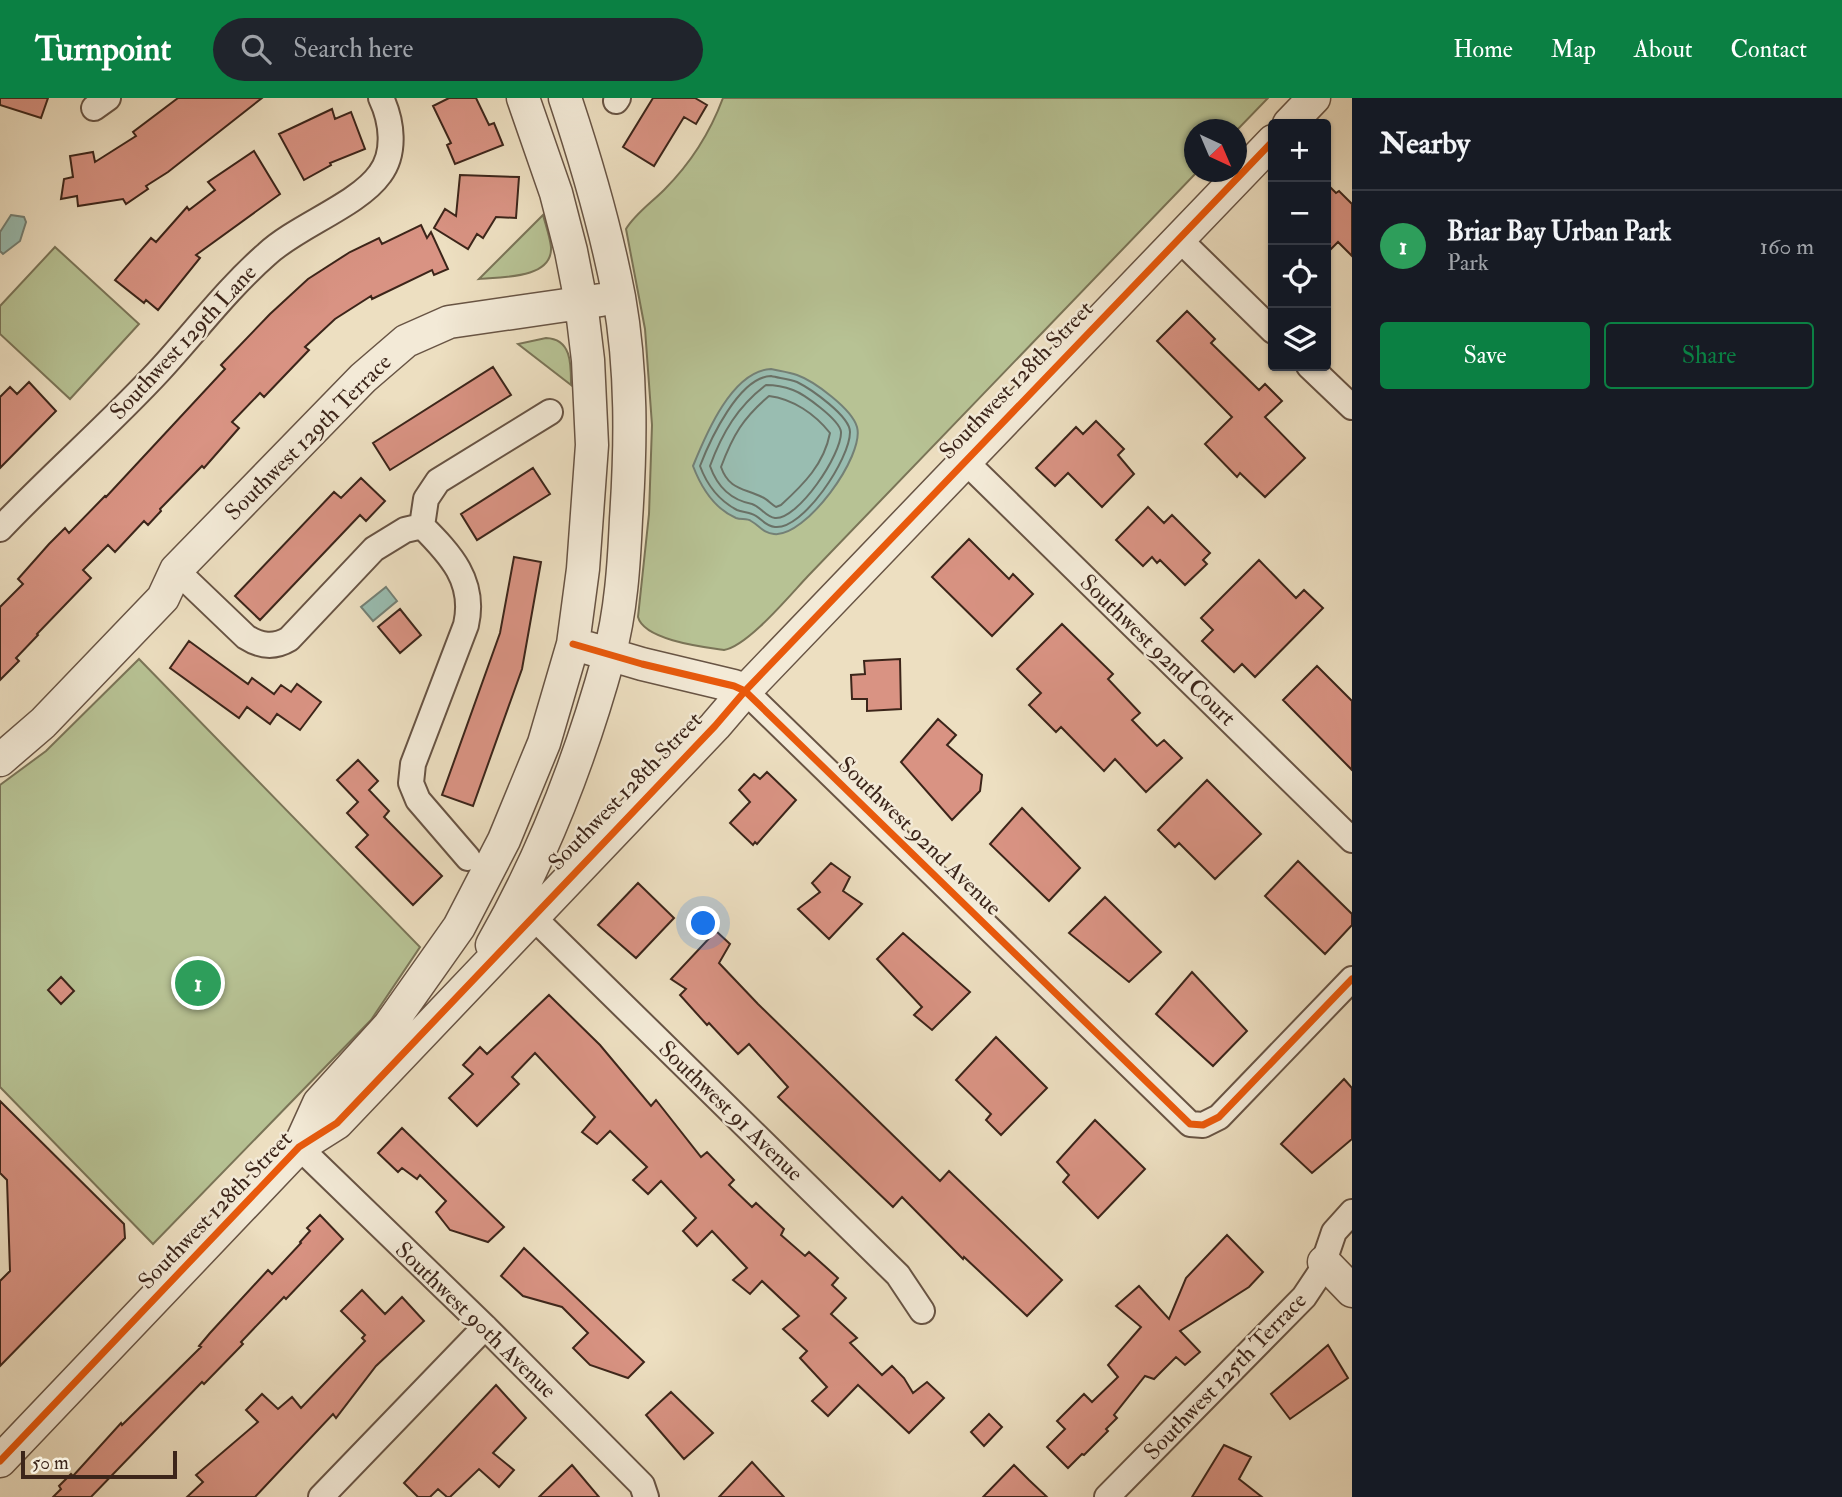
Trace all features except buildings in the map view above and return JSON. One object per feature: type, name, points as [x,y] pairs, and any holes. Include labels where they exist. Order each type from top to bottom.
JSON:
[{"type":"street","name":"Southwest 129th Lane","points":[[0,529],[158,372],[239,281],[269,252],[362,192],[382,173],[389,154],[391,133],[381,98]]},
{"type":"street","points":[[523,98],[556,193],[581,302],[588,360],[592,444],[583,569],[573,644]]},
{"type":"street","points":[[565,98],[595,187],[619,299],[627,360],[630,452],[624,567],[609,654]]},
{"type":"street","points":[[1294,119],[1314,98]]},
{"type":"street","name":"Southwest 128th Street","points":[[0,1461],[299,1147],[337,1123],[715,726],[745,691],[1268,146]]},
{"type":"street","points":[[1179,239],[1268,326]]},
{"type":"street","name":"Southwest 129th Terrace","points":[[0,760],[43,723],[163,598],[176,570],[363,378],[406,341],[449,322],[581,302],[619,299]]},
{"type":"street","points":[[1314,371],[1352,407]]},
{"type":"street","points":[[422,526],[426,499],[438,481],[550,412]]},
{"type":"street","name":"Southwest 92nd Court","points":[[965,461],[1352,839]]},
{"type":"street","points":[[176,570],[246,636],[258,644],[278,644],[289,639],[381,543],[405,530],[422,526]]},
{"type":"street","points":[[422,526],[456,563],[467,588],[468,608],[466,625],[413,764],[411,783],[421,805],[468,858]]},
{"type":"street","name":"Southwest 129th Terrace","points":[[0,733],[148,582],[176,570]]},
{"type":"street","name":"Southwest 128th Street","points":[[299,1147],[319,1103],[389,1027],[465,916],[504,840],[544,743],[573,644]]},
{"type":"street","name":"Southwest 92nd Avenue","points":[[573,644],[745,691],[1187,1123],[1200,1126],[1219,1118],[1352,979]]},
{"type":"street","name":"Southwest 128th Street","points":[[472,979],[510,910],[555,813],[579,750],[609,654]]},
{"type":"street","name":"Southwest 91 Avenue","points":[[533,916],[898,1275],[922,1311]]},
{"type":"street","name":"Southwest 90th Avenue","points":[[299,1147],[485,1327],[642,1485],[646,1497]]},
{"type":"street","name":"Southwest 125th Terrace","points":[[1108,1497],[1304,1297],[1316,1281],[1334,1232],[1352,1212]]},
{"type":"street","points":[[1324,1262],[1352,1291]]},
{"type":"street","points":[[321,1497],[485,1327]]},
{"type":"green space","points":[[723,98],[1268,98],[1247,120],[1184,119],[1184,182],[1187,182],[768,619],[745,639],[724,650],[662,637],[643,625],[638,617],[649,514],[652,425],[645,329],[626,229],[691,159]]},
{"type":"green space","points":[[543,215],[551,247],[544,265],[524,274],[479,279]]},
{"type":"green space","points":[[55,247],[139,324],[70,399],[0,334],[0,306]]},
{"type":"green space","points":[[546,338],[555,339],[565,348],[570,362],[571,385],[518,344]]},
{"type":"green space","points":[[139,659],[420,947],[371,1020],[153,1244],[0,1087],[0,785],[46,751]]},
{"type":"water","points":[[11,215],[24,217],[26,222],[20,241],[3,254],[0,251],[0,232]]},
{"type":"water","points":[[771,369],[797,375],[822,389],[848,412],[857,427],[857,440],[852,457],[830,493],[801,523],[787,532],[774,534],[721,509],[704,489],[693,466],[713,422],[733,392],[744,380],[757,372]]},
{"type":"water","points":[[386,587],[397,601],[373,621],[361,607]]},
{"type":"cycle path","points":[[0,1461],[299,1147],[337,1123],[715,726],[745,691],[1268,146]]},
{"type":"cycle path","points":[[573,644],[745,691],[1190,1124],[1203,1125],[1219,1117],[1352,979]]},
{"type":"place","name":"Briar Bay Urban Park","points":[[198,983]]}]
